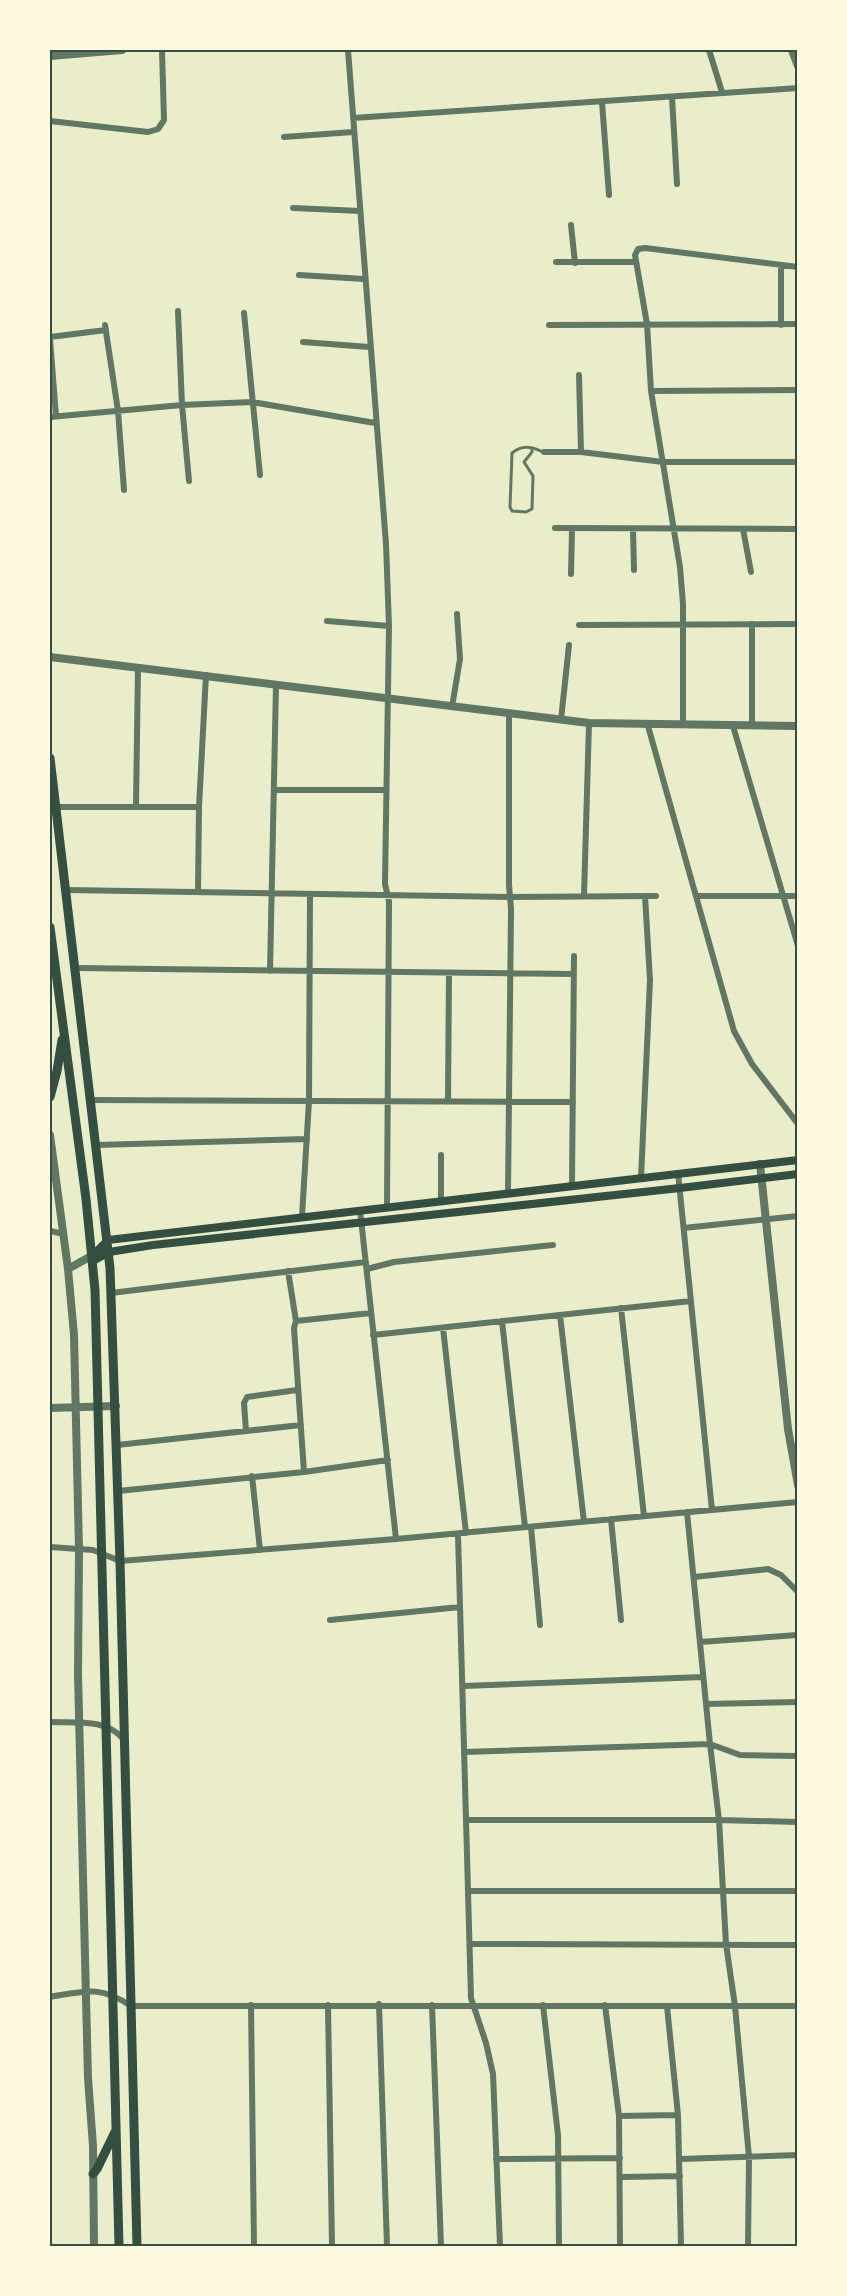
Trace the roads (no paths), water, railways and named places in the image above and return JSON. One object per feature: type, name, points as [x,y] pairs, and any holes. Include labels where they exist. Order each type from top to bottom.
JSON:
[{"type":"main road","points":[[50,758],[109,1251],[116,1406],[136,2247]]},
{"type":"main road","points":[[50,927],[93,1258],[103,1552],[119,2247]]},
{"type":"main road","points":[[50,1097],[57,1071],[63,1025]]},
{"type":"main road","points":[[93,1258],[108,1240],[798,1160]]},
{"type":"main road","points":[[93,1258],[109,1251],[798,1174]]},
{"type":"main road","points":[[93,2174],[107,2151],[116,2127]]},
{"type":"street","points":[[50,56],[122,50]]},
{"type":"street","points":[[50,121],[147,132],[158,129],[165,120],[162,50]]},
{"type":"street","points":[[348,50],[369,347],[386,544],[389,626],[385,884],[388,894],[389,973],[387,1208]]},
{"type":"street","points":[[709,50],[722,92]]},
{"type":"street","points":[[792,50],[798,66]]},
{"type":"street","points":[[353,118],[798,88]]},
{"type":"street","points":[[672,97],[677,184]]},
{"type":"street","points":[[602,102],[609,195]]},
{"type":"street","points":[[284,137],[353,132]]},
{"type":"street","points":[[293,208],[360,211]]},
{"type":"street","points":[[571,225],[575,263]]},
{"type":"street","points":[[683,725],[682,584],[675,529],[651,391],[647,324],[635,255],[638,249],[645,248],[798,267]]},
{"type":"street","points":[[556,262],[635,262]]},
{"type":"street","points":[[781,265],[781,325]]},
{"type":"street","points":[[299,275],[364,279]]},
{"type":"street","points":[[178,311],[182,405],[189,480]]},
{"type":"street","points":[[244,313],[260,475]]},
{"type":"street","points":[[549,325],[798,324]]},
{"type":"street","points":[[124,490],[118,411],[105,327],[50,338],[53,417],[118,411],[182,405],[252,402],[375,423]]},
{"type":"street","points":[[303,342],[369,347]]},
{"type":"street","points":[[579,375],[581,452]]},
{"type":"street","points":[[651,391],[798,390]]},
{"type":"street","points":[[543,452],[581,452],[663,462],[798,462]]},
{"type":"street","points":[[555,528],[798,529]]},
{"type":"street","points":[[571,574],[572,529]]},
{"type":"street","points":[[633,529],[634,570]]},
{"type":"street","points":[[742,529],[751,572]]},
{"type":"street","points":[[452,707],[460,659],[457,614]]},
{"type":"street","points":[[327,621],[389,626]]},
{"type":"street","points":[[752,624],[752,726]]},
{"type":"street","points":[[579,625],[798,624]]},
{"type":"street","points":[[561,720],[569,645]]},
{"type":"street","points":[[50,657],[588,723],[648,726],[798,726]]},
{"type":"street","points":[[136,806],[138,668]]},
{"type":"street","points":[[198,892],[199,807],[206,675]]},
{"type":"street","points":[[270,970],[276,685]]},
{"type":"street","points":[[508,1193],[509,714]]},
{"type":"street","points":[[584,896],[588,723]]},
{"type":"street","points":[[648,726],[729,1017],[737,1038],[752,1064],[798,1124]]},
{"type":"street","points":[[733,726],[798,946]]},
{"type":"street","points":[[275,790],[386,790]]},
{"type":"street","points":[[56,807],[199,807]]},
{"type":"street","points":[[66,890],[510,897],[656,896]]},
{"type":"street","points":[[302,1216],[309,1101],[310,894]]},
{"type":"street","points":[[641,1178],[650,980],[645,896]]},
{"type":"street","points":[[696,896],[798,896]]},
{"type":"street","points":[[572,1185],[574,956]]},
{"type":"street","points":[[76,968],[574,974]]},
{"type":"street","points":[[448,1102],[449,973]]},
{"type":"street","points":[[91,1100],[573,1102]]},
{"type":"street","points":[[50,1135],[68,1269],[74,1335],[80,1723],[94,2247]]},
{"type":"street","points":[[97,1145],[308,1139]]},
{"type":"street","points":[[441,1155],[441,1200]]},
{"type":"street","points":[[760,1164],[788,1429],[798,1485]]},
{"type":"street","points":[[678,1173],[712,1510]]},
{"type":"street","points":[[360,1210],[396,1539]]},
{"type":"street","points":[[684,1228],[798,1216]]},
{"type":"street","points":[[50,1232],[63,1234]]},
{"type":"street","points":[[111,1293],[288,1271],[553,1245]]},
{"type":"street","points":[[68,1269],[93,1258]]},
{"type":"street","points":[[288,1271],[296,1321],[294,1328],[297,1390],[304,1472]]},
{"type":"street","points":[[373,1335],[691,1301]]},
{"type":"street","points":[[621,1308],[644,1516]]},
{"type":"street","points":[[296,1321],[371,1313]]},
{"type":"street","points":[[560,1315],[584,1522]]},
{"type":"street","points":[[502,1321],[540,1625]]},
{"type":"street","points":[[443,1328],[466,1533]]},
{"type":"street","points":[[246,1431],[244,1403],[247,1397],[297,1390]]},
{"type":"street","points":[[50,1408],[116,1406]]},
{"type":"street","points":[[117,1445],[301,1425]]},
{"type":"street","points":[[788,1429],[798,1428]]},
{"type":"street","points":[[118,1491],[304,1472],[388,1460]]},
{"type":"street","points":[[252,1476],[260,1550]]},
{"type":"street","points":[[50,1547],[103,1552],[120,1561],[458,1534],[798,1502]]},
{"type":"street","points":[[687,1512],[719,1820],[726,1944],[735,2006],[749,2157],[748,2247]]},
{"type":"street","points":[[611,1520],[621,1620]]},
{"type":"street","points":[[458,1534],[470,1891],[471,1998],[492,2065],[500,2247]]},
{"type":"street","points":[[694,1577],[768,1569],[781,1575],[798,1592]]},
{"type":"street","points":[[330,1620],[460,1607]]},
{"type":"street","points":[[700,1642],[798,1635]]},
{"type":"street","points":[[463,1686],[703,1677]]},
{"type":"street","points":[[706,1704],[798,1702]]},
{"type":"street","points":[[50,1722],[106,1726],[116,1731],[125,1742]]},
{"type":"street","points":[[465,1752],[710,1744],[740,1755],[798,1756]]},
{"type":"street","points":[[466,1820],[798,1822]]},
{"type":"street","points":[[470,1891],[798,1891]]},
{"type":"street","points":[[470,1944],[798,1945]]},
{"type":"street","points":[[50,1997],[86,1991],[114,1995],[131,2006],[379,2004],[798,2006]]},
{"type":"street","points":[[379,2004],[387,2247]]},
{"type":"street","points":[[251,2005],[254,2247]]},
{"type":"street","points":[[328,2005],[332,2247]]},
{"type":"street","points":[[432,2005],[441,2247]]},
{"type":"street","points":[[543,2005],[556,2112],[559,2158],[559,2247]]},
{"type":"street","points":[[605,2005],[619,2116],[620,2247]]},
{"type":"street","points":[[667,2006],[678,2115],[681,2247]]},
{"type":"street","points":[[619,2116],[678,2115]]},
{"type":"street","points":[[680,2159],[798,2155]]},
{"type":"street","points":[[496,2159],[620,2158]]},
{"type":"street","points":[[621,2177],[680,2176]]},
{"type":"lane","points":[[532,447],[531,453],[524,462],[533,476],[532,508],[526,512],[512,512],[510,507],[511,457],[519,448],[532,447],[543,452]]}]
